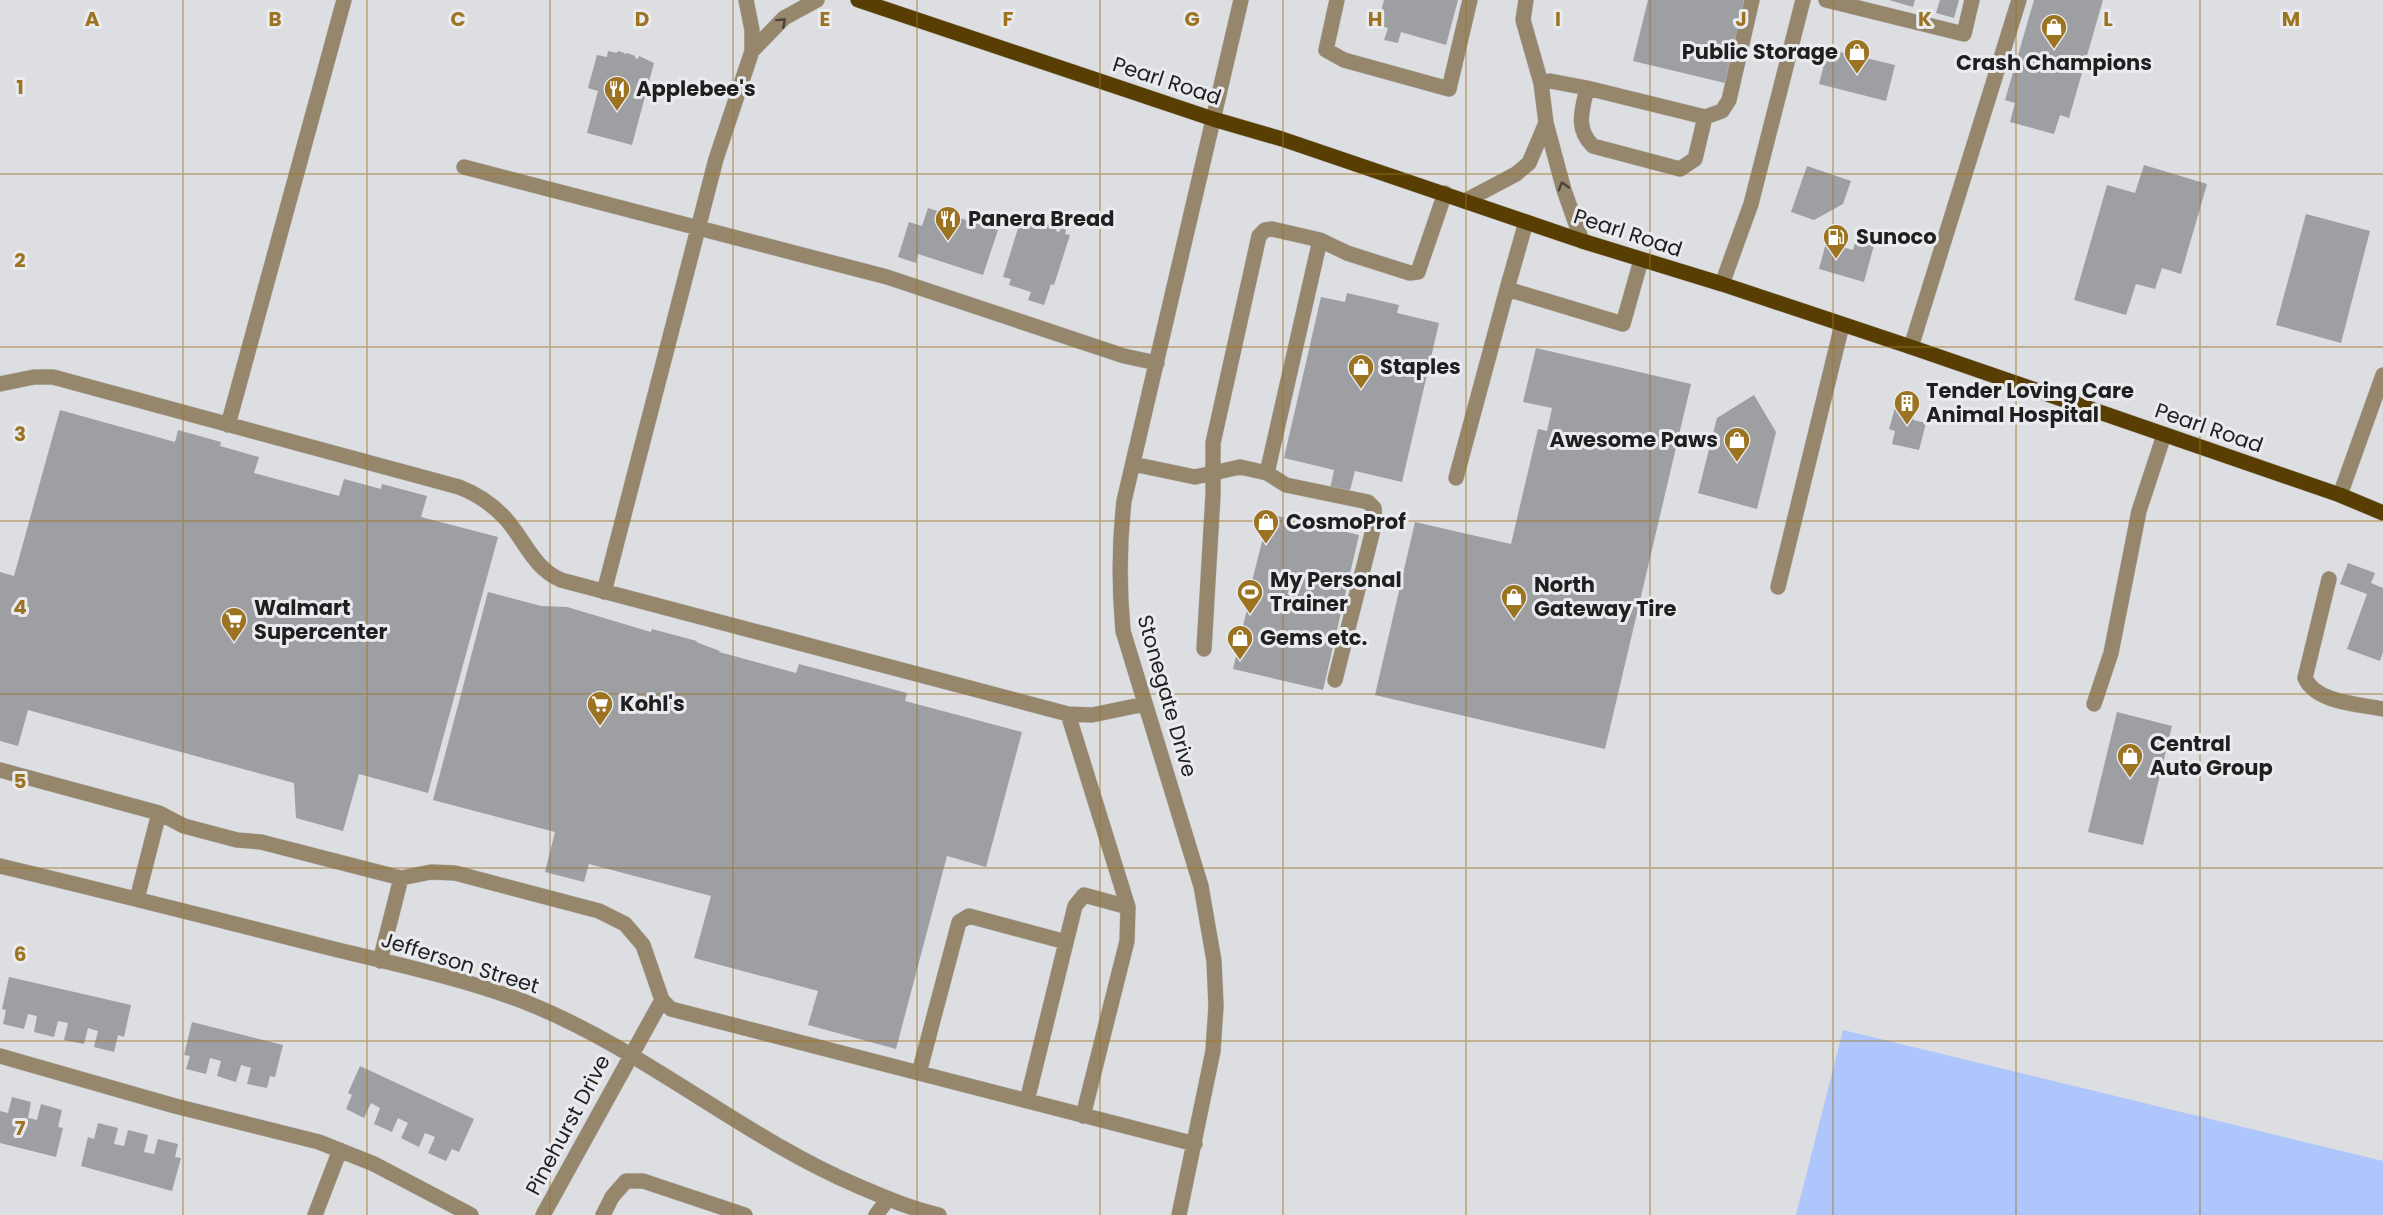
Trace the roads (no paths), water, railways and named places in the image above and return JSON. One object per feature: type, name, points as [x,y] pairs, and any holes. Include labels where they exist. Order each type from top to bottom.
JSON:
[{"type":"main road","name":"Pearl Road","points":[[858,0],[1445,193],[1582,241],[1722,284],[1911,347],[2340,495],[2383,513]]},
{"type":"street","points":[[228,425],[344,0]]},
{"type":"street","points":[[604,592],[716,159],[752,51],[752,30],[746,0]]},
{"type":"street","points":[[752,51],[784,18],[817,0]]},
{"type":"street","name":"Stonegate Drive","points":[[1179,1215],[1213,1051],[1216,1006],[1214,961],[1201,886],[1123,631],[1119,588],[1120,534],[1133,464],[1241,0]]},
{"type":"street","points":[[1337,0],[1326,50],[1344,60],[1449,89],[1470,0]]},
{"type":"street","points":[[1526,0],[1523,20],[1540,83],[1546,123],[1564,190],[1582,241]]},
{"type":"street","points":[[1540,83],[1550,81],[1587,88],[1705,117],[1722,111],[1729,100],[1752,0]]},
{"type":"street","points":[[1722,284],[1751,204],[1803,0]]},
{"type":"street","points":[[1826,0],[1964,34],[1972,0]]},
{"type":"street","points":[[1911,347],[2019,0]]},
{"type":"street","points":[[1587,88],[1580,118],[1585,139],[1593,146],[1680,169],[1695,159],[1705,117]]},
{"type":"street","points":[[1465,201],[1516,174],[1529,163],[1546,123]]},
{"type":"street","points":[[464,167],[887,277],[1124,356],[1157,363]]},
{"type":"street","points":[[1204,649],[1213,443],[1259,236],[1265,230],[1272,229],[1320,240],[1347,253],[1410,273],[1418,272],[1445,193]]},
{"type":"street","points":[[1456,478],[1526,222]]},
{"type":"street","points":[[1267,473],[1320,240]]},
{"type":"street","points":[[1507,289],[1623,324],[1641,260]]},
{"type":"street","points":[[1778,587],[1842,325]]},
{"type":"street","points":[[2340,495],[2383,375]]},
{"type":"street","points":[[0,384],[34,377],[53,377],[474,493],[506,519],[534,561],[549,575],[604,592],[1068,714],[1092,715],[1145,704]]},
{"type":"street","points":[[2094,704],[2111,653],[2139,511],[2164,435]]},
{"type":"street","points":[[1133,464],[1195,477],[1240,467],[1267,473],[1286,485],[1368,502],[1374,508],[1375,522],[1335,680]]},
{"type":"street","points":[[2329,579],[2305,678],[2308,686],[2323,696],[2383,709]]},
{"type":"street","points":[[1068,714],[1128,907],[1127,941],[1083,1116]]},
{"type":"street","points":[[0,770],[159,813],[184,826],[237,840],[261,842],[401,878],[431,872],[455,873],[599,911],[625,924],[642,945],[662,1000],[671,1009],[1195,1144]]},
{"type":"street","points":[[137,898],[159,813]]},
{"type":"street","name":"Jefferson Street","points":[[0,866],[137,898],[465,982],[525,1003],[583,1029],[769,1142],[824,1172],[888,1198],[939,1215]]},
{"type":"street","points":[[380,961],[401,878]]},
{"type":"street","points":[[1028,1101],[1075,906],[1084,895],[1128,907]]},
{"type":"street","points":[[919,1073],[959,922],[969,916],[1066,942]]},
{"type":"street","name":"Pinehurst Drive","points":[[543,1215],[662,1000]]},
{"type":"street","points":[[0,1056],[175,1106],[319,1142],[374,1164],[471,1215]]},
{"type":"street","points":[[315,1215],[339,1150]]},
{"type":"street","points":[[603,1215],[612,1197],[626,1181],[643,1181],[745,1215]]},
{"type":"street","points":[[876,1215],[888,1198]]},
{"type":"place","name":"Crash Champions","points":[[2054,50]]},
{"type":"place","name":"Public Storage","points":[[1857,75]]},
{"type":"place","name":"Applebee's","points":[[617,112]]},
{"type":"place","name":"Panera Bread","points":[[948,242]]},
{"type":"place","name":"Sunoco","points":[[1836,260]]},
{"type":"place","name":"Staples","points":[[1361,390]]},
{"type":"place","name":"Tender Loving Care Animal Hospital","points":[[1907,426]]},
{"type":"place","name":"Awesome Paws","points":[[1737,463]]},
{"type":"place","name":"CosmoProf","points":[[1266,545]]},
{"type":"place","name":"My Personal Trainer","points":[[1250,615]]},
{"type":"place","name":"North Gateway Tire","points":[[1514,620]]},
{"type":"place","name":"Walmart Supercenter","points":[[234,643]]},
{"type":"place","name":"Gems etc.","points":[[1240,661]]},
{"type":"place","name":"Kohl's","points":[[600,727]]},
{"type":"place","name":"Central Auto Group","points":[[2130,779]]}]
